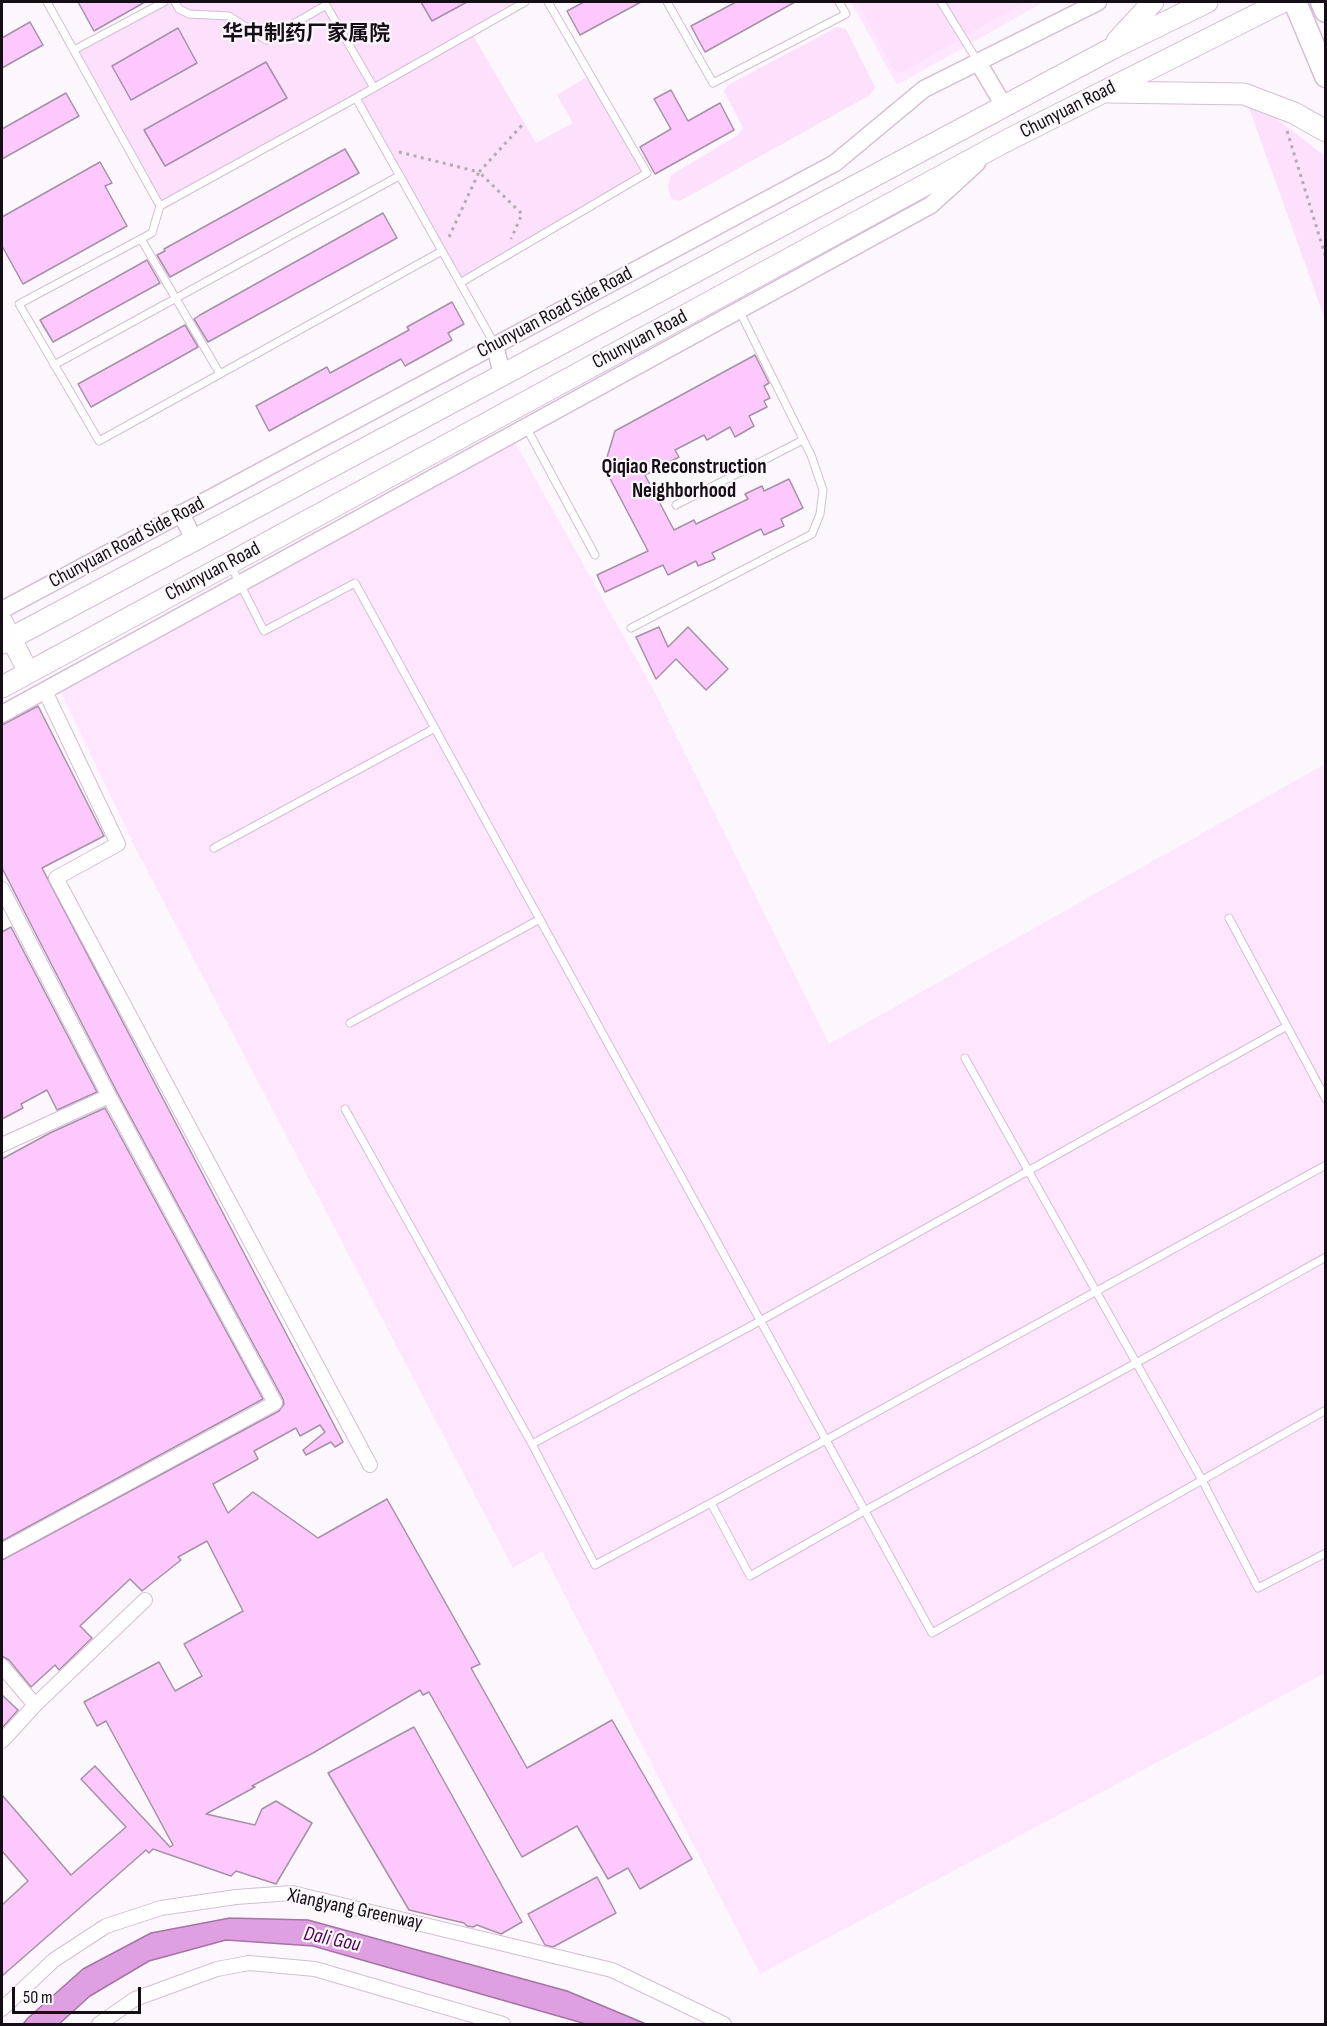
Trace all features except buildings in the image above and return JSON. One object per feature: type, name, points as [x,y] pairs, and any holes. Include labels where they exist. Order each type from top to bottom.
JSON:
[{"type":"highway","points":[[1295,2],[1326,76]]},
{"type":"highway","points":[[1322,2],[1326,10]]},
{"type":"main road","points":[[1111,49],[1153,2]]},
{"type":"main road","name":"Chunyuan Road","points":[[5,634],[194,540],[1111,49],[1208,2]]},
{"type":"main road","name":"Chunyuan Road","points":[[2,687],[516,408],[735,300],[991,150],[1282,2]]},
{"type":"main road","points":[[1105,92],[1244,94],[1294,113],[1326,131]]},
{"type":"main road","points":[[5,634],[28,671]]},
{"type":"street","name":"Chunyuan Road Side Road","points":[[2,610],[835,163],[924,89],[1098,2]]},
{"type":"street","points":[[978,62],[1004,106]]},
{"type":"street","points":[[2,714],[526,427],[735,300]]},
{"type":"street","points":[[495,345],[502,375]]},
{"type":"street","points":[[516,408],[526,427]]},
{"type":"street","points":[[181,513],[194,540]]},
{"type":"street","points":[[28,671],[45,691],[118,844],[56,878],[370,1465]]},
{"type":"street","points":[[2,889],[7,915],[109,1096],[274,1402],[2,1551]]},
{"type":"street","points":[[2,1145],[109,1096]]},
{"type":"street","points":[[2,1741],[35,1705],[145,1600]]},
{"type":"street","points":[[2,1666],[35,1705]]},
{"type":"street","name":"Xiangyang Greenway","points":[[2,2009],[54,1960],[106,1926],[161,1908],[236,1896],[292,1893],[612,1970],[724,2025]]},
{"type":"street","points":[[99,2025],[135,1999],[217,1969],[249,1963],[315,1969],[503,2025]]},
{"type":"lane","points":[[47,2],[160,206]]},
{"type":"lane","points":[[74,50],[164,2]]},
{"type":"lane","points":[[175,2],[178,9],[189,14],[229,16],[266,40],[329,3],[374,88]]},
{"type":"lane","points":[[442,251],[99,441],[19,304],[152,233],[160,206],[525,2]]},
{"type":"lane","points":[[460,283],[647,173],[548,2]]},
{"type":"lane","points":[[668,2],[714,83],[846,14],[839,2]]},
{"type":"lane","points":[[941,2],[978,62]]},
{"type":"lane","points":[[356,98],[495,345]]},
{"type":"lane","points":[[54,365],[399,176]]},
{"type":"lane","points":[[141,238],[220,374]]},
{"type":"lane","points":[[631,628],[812,534],[820,514],[823,490],[811,455],[735,300]]},
{"type":"lane","points":[[526,427],[596,555]]},
{"type":"lane","points":[[676,505],[803,440]]},
{"type":"lane","points":[[230,563],[264,631],[355,583],[932,1633],[1326,1410]]},
{"type":"lane","points":[[214,848],[435,728]]},
{"type":"lane","points":[[1228,918],[1326,1099]]},
{"type":"lane","points":[[350,1023],[540,919]]},
{"type":"lane","points":[[532,1444],[760,1321],[1287,1026]]},
{"type":"lane","points":[[965,1058],[1202,1480],[1258,1588],[1326,1553]]},
{"type":"lane","points":[[345,1109],[532,1444],[595,1565],[1326,1165]]},
{"type":"lane","points":[[711,1503],[750,1576],[1326,1257]]},
{"type":"path","points":[[1280,107],[1326,258]]},
{"type":"path","points":[[442,251],[479,172],[524,123]]},
{"type":"path","points":[[383,147],[479,172],[522,214],[503,257]]},
{"type":"shaded area","points":[[164,2],[525,2],[471,32],[536,143],[573,123],[557,95],[590,75],[647,173],[460,283],[356,99],[159,209],[74,50]]},
{"type":"shaded area","points":[[851,2],[1044,2],[897,85]]},
{"type":"shaded area","points":[[858,2],[1024,2],[901,73],[894,71]]},
{"type":"shaded area","points":[[837,27],[846,29],[875,87],[870,95],[680,201],[671,199],[668,186],[671,175],[738,135],[743,128],[724,91],[728,85]]},
{"type":"shaded area","points":[[1244,94],[1325,156],[1325,319]]},
{"type":"shaded area","points":[[511,435],[654,691],[829,1044],[1325,764],[1325,1673],[760,1974],[542,1551],[513,1568],[136,849],[57,684]]},
{"type":"water","name":"Dali Gou","points":[[230,1918],[308,1920],[567,1991],[646,2024],[586,2024],[313,1946],[226,1940],[149,1961],[90,1996],[59,2024],[23,2024],[83,1969],[151,1933]]},
{"type":"district","name":"华中制药厂家属院","points":[[306,35]]},
{"type":"district","name":"Qiqiao Reconstruction Neighborhood","points":[[684,480]]}]
